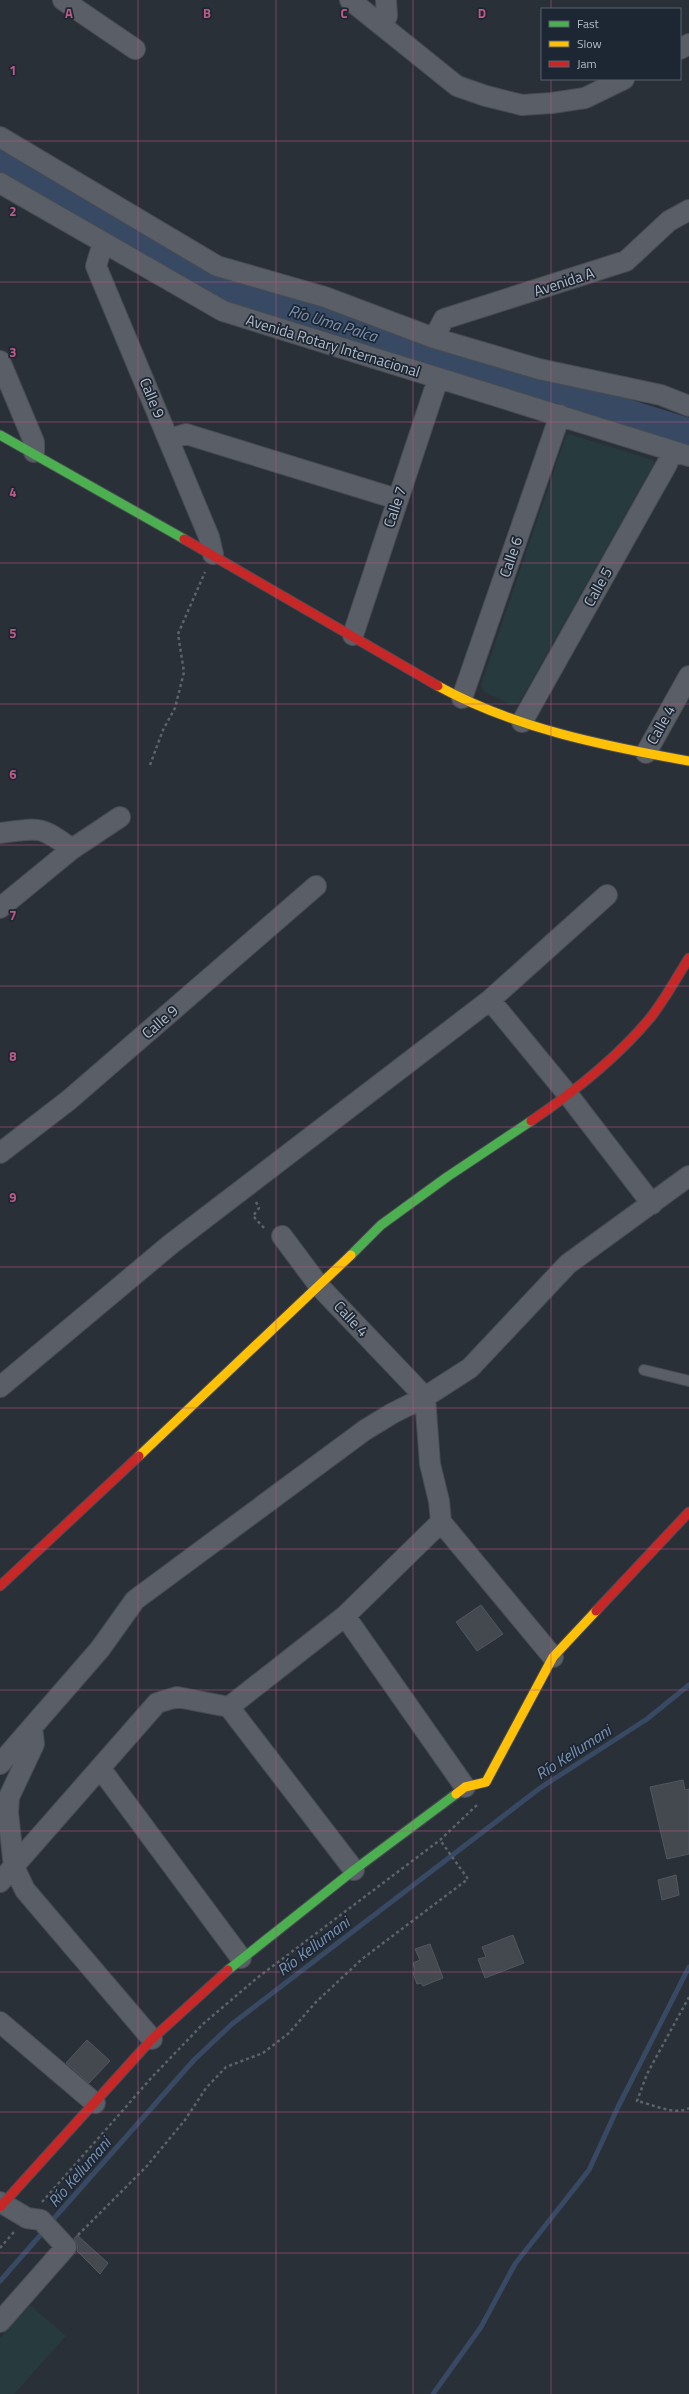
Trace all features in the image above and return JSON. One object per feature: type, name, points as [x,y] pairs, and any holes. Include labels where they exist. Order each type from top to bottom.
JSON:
[{"type":"street","points":[[63,0],[135,49]]},
{"type":"street","points":[[350,0],[457,86],[522,105],[552,103],[585,98],[622,80]]},
{"type":"street","points":[[383,25],[386,16],[386,0]]},
{"type":"street","points":[[0,136],[217,266],[325,297],[434,338],[539,369],[661,395],[689,406]]},
{"type":"street","name":"Avenida Rotary Internacional","points":[[0,183],[223,311],[680,453]]},
{"type":"street","name":"Avenida A","points":[[434,338],[444,319],[626,261],[669,221],[689,210]]},
{"type":"street","name":"Calle 9","points":[[103,242],[96,266],[170,439],[209,537],[213,554]]},
{"type":"street","points":[[0,361],[34,442],[34,452]]},
{"type":"street","name":"Calle 7","points":[[353,635],[438,379]]},
{"type":"street","points":[[661,395],[689,396]]},
{"type":"street","name":"Calle 6","points":[[462,698],[560,416]]},
{"type":"street","points":[[170,439],[186,434],[397,499]]},
{"type":"street","points":[[0,435],[34,452],[170,532],[213,554],[272,591],[353,635],[462,698],[522,722],[646,753],[689,761]]},
{"type":"street","name":"Calle 5","points":[[522,722],[667,464],[680,453]]},
{"type":"street","name":"Calle 4","points":[[646,753],[689,676]]},
{"type":"street","points":[[0,908],[72,849],[120,817]]},
{"type":"street","points":[[0,833],[35,829],[48,831],[72,849]]},
{"type":"street","name":"Calle 9","points":[[0,1153],[69,1100],[316,886]]},
{"type":"street","points":[[0,1387],[171,1244],[490,1000],[607,895]]},
{"type":"street","points":[[0,1586],[320,1286],[381,1225],[447,1177],[569,1096],[611,1058],[651,1017],[689,958]]},
{"type":"street","points":[[490,1000],[569,1096],[652,1204]]},
{"type":"street","points":[[0,1764],[100,1649],[136,1600],[365,1430],[393,1412],[425,1397],[470,1368],[568,1264],[652,1204],[685,1187]]},
{"type":"street","name":"Calle 4","points":[[282,1236],[320,1286],[425,1397]]},
{"type":"street","points":[[425,1397],[430,1464],[439,1500],[441,1522],[553,1657]]},
{"type":"street","points":[[0,2322],[47,2229],[1,2204],[152,2039],[241,1958],[354,1870],[465,1787],[486,1782],[553,1657],[689,1512]]},
{"type":"street","points":[[229,1707],[345,1616],[441,1522]]},
{"type":"street","points":[[345,1616],[465,1787]]},
{"type":"street","points":[[0,1882],[157,1703],[177,1697],[229,1707],[354,1870]]},
{"type":"street","points":[[32,1727],[34,1744],[9,1797],[8,1813],[14,1867],[25,1890],[152,2039]]},
{"type":"street","points":[[100,1768],[241,1958]]},
{"type":"street","points":[[0,2022],[95,2103]]},
{"type":"lane","points":[[644,1370],[689,1381]]},
{"type":"path","points":[[150,765],[163,730],[175,708],[184,672],[178,634],[213,554]]},
{"type":"path","points":[[246,1187],[259,1208],[253,1216],[272,1236],[278,1229],[282,1236]]},
{"type":"path","points":[[47,2229],[153,2076],[203,2024],[257,1978],[440,1840],[476,1806],[486,1782]]},
{"type":"path","points":[[0,2248],[47,2229],[146,2167],[185,2120],[206,2088],[226,2067],[263,2052],[284,2037],[362,1959],[468,1879],[440,1840]]},
{"type":"path","points":[[689,1997],[647,2074],[637,2101],[672,2110],[684,2111],[689,2108]]},
{"type":"green space","points":[[569,434],[653,460],[654,464],[519,703],[512,705],[484,692],[481,685],[566,436]]},
{"type":"green space","points":[[30,2305],[66,2336],[14,2394],[0,2394],[0,2338]]},
{"type":"building","points":[[481,1605],[503,1634],[477,1651],[456,1622]]},
{"type":"building","points":[[683,1780],[685,1790],[689,1789],[689,1854],[667,1859],[650,1787]]},
{"type":"building","points":[[676,1875],[679,1895],[662,1900],[658,1880]]},
{"type":"building","points":[[513,1935],[524,1963],[485,1978],[478,1959],[486,1957],[482,1947]]},
{"type":"building","points":[[430,1944],[443,1978],[423,1986],[421,1983],[417,1984],[413,1973],[415,1970],[413,1963],[420,1960],[415,1949]]},
{"type":"building","points":[[87,2040],[110,2061],[89,2083],[66,2063]]},
{"type":"building","points":[[77,2235],[108,2263],[100,2274],[77,2251],[77,2244],[74,2239]]},
{"type":"waterway","name":"Río Uma Palca","points":[[0,159],[216,284],[240,294],[689,434]]},
{"type":"waterway","name":"Río Kellumani","points":[[49,2224],[194,2060],[232,2024],[540,1788],[647,1719],[689,1685]]},
{"type":"waterway","points":[[433,2394],[481,2327],[515,2264],[589,2170],[618,2107],[689,1967]]},
{"type":"waterway","name":"Río Kellumani","points":[[0,2281],[44,2231]]},
{"type":"traffic: fast","points":[[0,435],[184,539]]},
{"type":"traffic: fast","points":[[351,1255],[381,1225],[447,1177],[531,1121]]},
{"type":"traffic: fast","points":[[228,1970],[354,1870],[456,1794]]},
{"type":"traffic: slow","points":[[438,686],[467,701],[497,713],[560,734],[625,749],[689,761]]},
{"type":"traffic: slow","points":[[139,1456],[351,1255]]},
{"type":"traffic: slow","points":[[456,1794],[465,1787],[486,1782],[553,1657],[596,1611]]},
{"type":"traffic: jam","points":[[184,539],[438,686]]},
{"type":"traffic: jam","points":[[531,1121],[594,1074],[638,1032],[656,1010],[689,958]]},
{"type":"traffic: jam","points":[[0,1586],[139,1456]]},
{"type":"traffic: jam","points":[[596,1611],[689,1512]]},
{"type":"traffic: jam","points":[[0,2207],[152,2039],[228,1970]]}]
